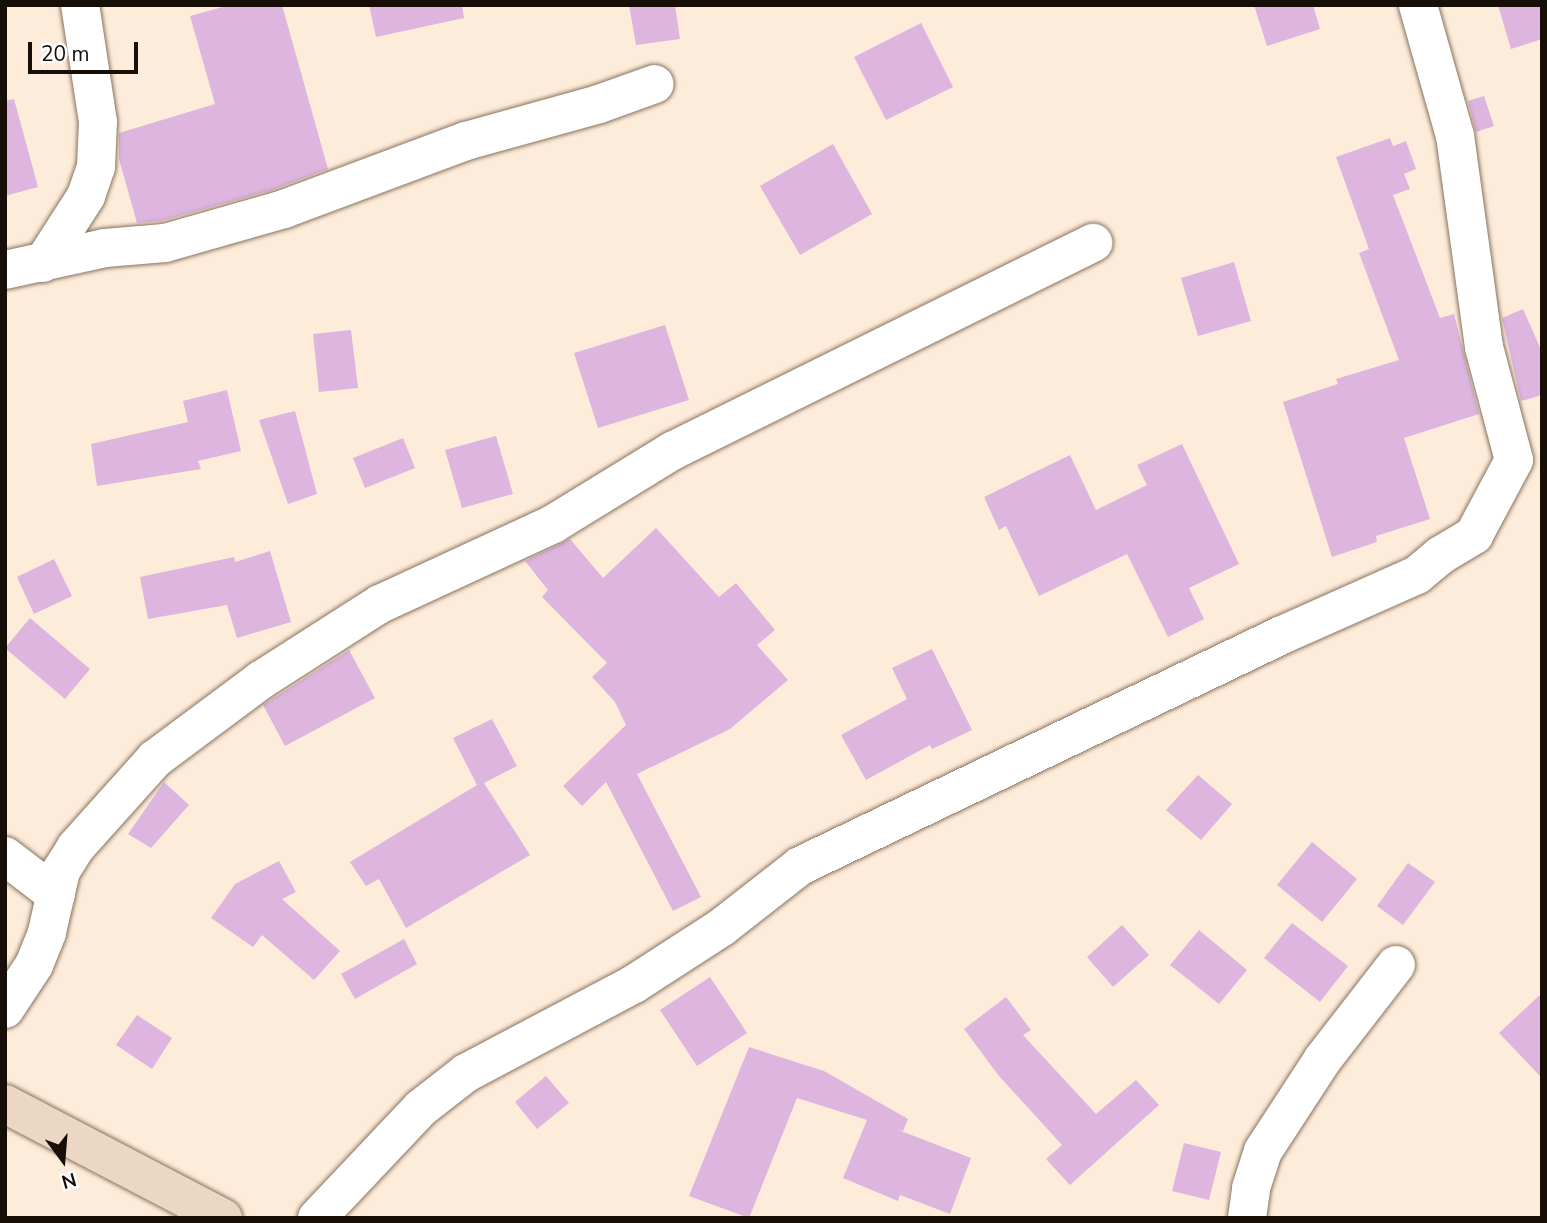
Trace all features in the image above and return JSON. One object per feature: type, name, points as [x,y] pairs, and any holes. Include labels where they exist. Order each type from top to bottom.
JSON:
[{"type":"street","points":[[43,263],[86,196],[96,167],[98,122],[80,5]]},
{"type":"street","points":[[317,1218],[421,1108],[466,1073],[634,984],[722,927],[800,866],[1282,635],[1417,575],[1441,555],[1474,535],[1514,460],[1484,346],[1455,136],[1418,5]]},
{"type":"street","points":[[5,270],[104,248],[165,243],[271,213],[466,141],[599,104],[655,85]]},
{"type":"street","points":[[5,1009],[34,965],[47,932],[61,871],[76,846],[155,759],[261,680],[380,604],[553,524],[673,451],[1093,243]]},
{"type":"street","points":[[5,856],[55,895]]},
{"type":"street","points":[[1247,1218],[1251,1188],[1263,1151],[1323,1059],[1396,965]]},
{"type":"street","points":[[5,1104],[223,1218]]},
{"type":"building","points":[[230,5],[282,5],[328,169],[272,190],[161,221],[137,223],[119,159],[119,133],[215,104],[190,16]]},
{"type":"building","points":[[369,5],[462,5],[464,18],[376,37]]},
{"type":"building","points":[[629,5],[675,5],[680,39],[636,45]]},
{"type":"building","points":[[1254,5],[1313,5],[1320,29],[1267,46]]},
{"type":"building","points":[[1498,5],[1542,5],[1542,39],[1511,49]]},
{"type":"building","points":[[921,23],[953,87],[886,120],[854,57]]},
{"type":"building","points":[[1484,96],[1494,126],[1476,132],[1468,101]]},
{"type":"building","points":[[14,99],[38,187],[5,196],[5,101]]},
{"type":"building","points":[[1390,138],[1393,146],[1406,141],[1416,169],[1404,174],[1410,189],[1393,195],[1440,318],[1454,314],[1479,414],[1404,438],[1430,519],[1376,536],[1377,542],[1332,557],[1283,402],[1338,384],[1336,379],[1399,360],[1359,253],[1369,249],[1336,157]]},
{"type":"building","points":[[833,144],[872,214],[800,255],[760,186]]},
{"type":"building","points":[[1234,262],[1251,321],[1198,336],[1181,278]]},
{"type":"building","points":[[1523,309],[1542,352],[1542,395],[1521,401],[1502,318]]},
{"type":"building","points":[[665,325],[689,400],[598,428],[574,353]]},
{"type":"building","points":[[351,330],[358,388],[319,392],[313,334]]},
{"type":"building","points":[[227,390],[241,451],[198,461],[201,469],[97,486],[91,444],[188,422],[183,401]]},
{"type":"building","points":[[295,411],[317,494],[288,504],[259,420]]},
{"type":"building","points":[[496,436],[513,494],[462,508],[445,450]]},
{"type":"building","points":[[403,438],[415,468],[365,488],[353,458]]},
{"type":"building","points":[[1182,444],[1239,564],[1189,588],[1204,619],[1168,637],[1127,554],[1039,596],[1006,526],[999,530],[984,497],[1070,455],[1096,510],[1147,485],[1137,465]]},
{"type":"building","points":[[656,528],[719,597],[736,583],[775,630],[757,645],[788,680],[730,729],[637,774],[701,897],[673,911],[606,782],[582,806],[563,786],[626,725],[615,702],[592,677],[607,663],[542,597],[548,590],[525,561],[570,539],[603,578]]},
{"type":"building","points":[[270,551],[291,622],[237,638],[227,605],[148,619],[140,577],[234,557],[235,562]]},
{"type":"building","points":[[54,559],[72,596],[34,614],[17,577]]},
{"type":"building","points":[[30,618],[90,669],[65,699],[5,648]]},
{"type":"building","points":[[932,649],[972,730],[932,749],[930,745],[866,780],[841,735],[907,699],[892,668]]},
{"type":"building","points":[[349,650],[375,698],[285,746],[263,705]]},
{"type":"building","points":[[492,719],[517,766],[484,783],[530,855],[406,928],[379,879],[366,886],[350,862],[477,785],[453,738]]},
{"type":"building","points":[[1198,775],[1232,804],[1201,840],[1166,810]]},
{"type":"building","points":[[164,782],[189,805],[151,848],[128,834]]},
{"type":"building","points":[[1312,842],[1357,879],[1322,922],[1277,885]]},
{"type":"building","points":[[279,861],[296,892],[282,899],[340,951],[314,980],[262,935],[253,947],[211,918],[235,884]]},
{"type":"building","points":[[1408,863],[1435,882],[1403,925],[1377,906]]},
{"type":"building","points":[[1292,923],[1348,966],[1320,1002],[1264,958]]},
{"type":"building","points":[[1122,925],[1149,955],[1113,987],[1087,957]]},
{"type":"building","points":[[1199,930],[1247,970],[1219,1004],[1170,965]]},
{"type":"building","points":[[404,939],[417,964],[355,999],[341,974]]},
{"type":"building","points":[[710,977],[747,1033],[697,1066],[660,1010]]},
{"type":"building","points":[[1542,993],[1542,1078],[1499,1033]]},
{"type":"building","points":[[1006,997],[1031,1030],[1023,1035],[1096,1114],[1136,1080],[1159,1105],[1070,1185],[1046,1159],[1062,1145],[999,1076],[964,1029]]},
{"type":"building","points":[[137,1015],[172,1038],[152,1069],[116,1045]]},
{"type":"building","points":[[749,1047],[824,1071],[908,1119],[903,1131],[896,1129],[971,1158],[950,1214],[900,1195],[898,1201],[843,1178],[867,1120],[797,1098],[749,1218],[689,1196]]},
{"type":"building","points":[[546,1076],[569,1103],[537,1129],[515,1102]]},
{"type":"building","points":[[1184,1143],[1221,1152],[1209,1200],[1172,1191]]}]
